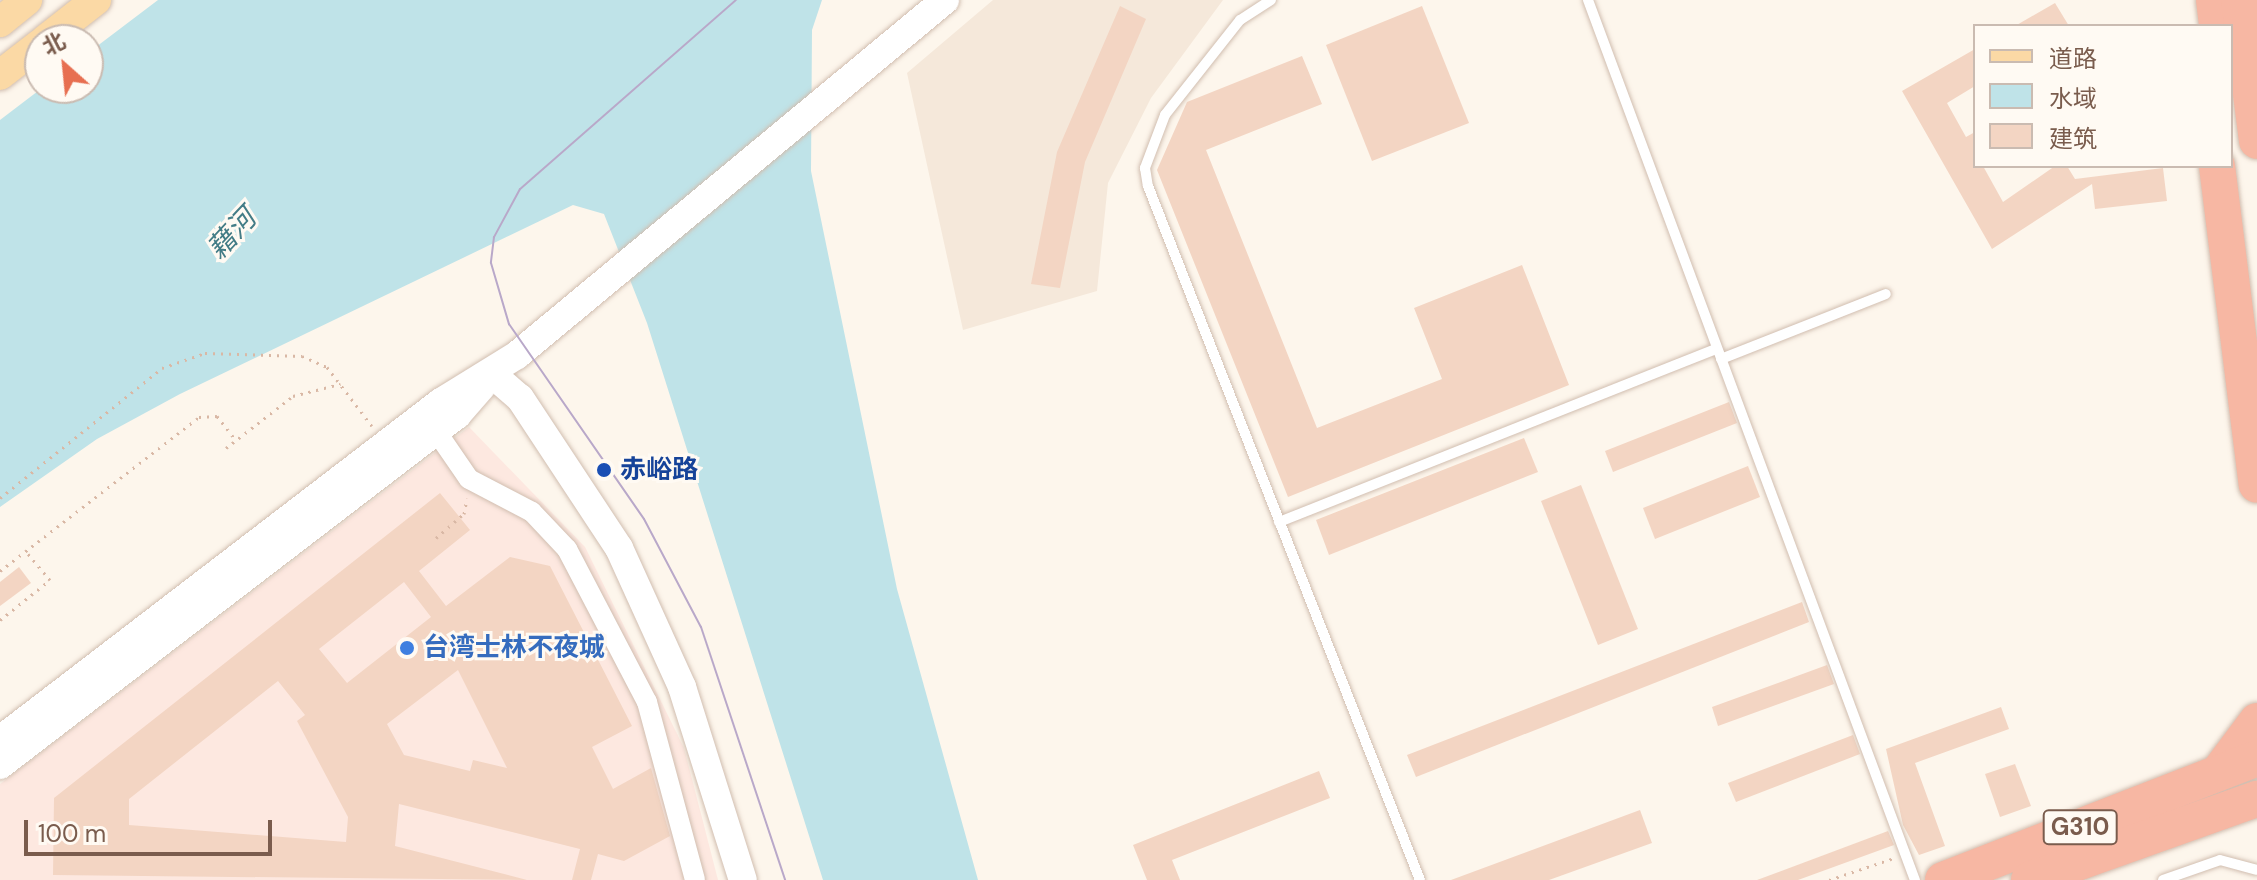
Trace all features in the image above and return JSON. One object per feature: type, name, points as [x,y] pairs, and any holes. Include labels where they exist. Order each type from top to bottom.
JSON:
[{"type":"highway","points":[[2233,60],[2257,141]]},
{"type":"highway","points":[[2233,166],[2257,375]]},
{"type":"highway","points":[[2217,168],[2257,485]]},
{"type":"highway","points":[[2217,774],[2257,721]]},
{"type":"highway","name":"G310","points":[[1943,880],[2257,758]]},
{"type":"highway","name":"G310","points":[[2029,880],[2257,799]]},
{"type":"main road","points":[[65,24],[96,0]]},
{"type":"main road","points":[[0,740],[386,444],[492,374],[541,336],[945,0]]},
{"type":"main road","points":[[0,22],[24,1]]},
{"type":"main road","points":[[0,75],[24,56]]},
{"type":"main road","points":[[0,765],[436,431],[492,374]]},
{"type":"main road","points":[[492,374],[520,398],[619,548],[682,687],[743,880]]},
{"type":"street","points":[[436,431],[469,479],[532,512],[567,549],[647,702],[695,880]]},
{"type":"lane","points":[[1271,0],[1240,20],[1165,115],[1145,168],[1279,522],[1420,880]]},
{"type":"lane","points":[[1588,0],[1915,880]]},
{"type":"lane","points":[[1279,522],[1719,354],[1886,294]]},
{"type":"lane","points":[[2163,880],[2220,860],[2257,870]]},
{"type":"path","points":[[0,498],[162,368],[205,353],[302,356],[327,367],[386,444]]},
{"type":"path","points":[[226,448],[293,396],[340,384]]},
{"type":"path","points":[[0,571],[199,417],[217,416],[236,440]]},
{"type":"path","points":[[436,538],[464,514],[469,479]]},
{"type":"path","points":[[0,620],[50,580],[26,551]]},
{"type":"path","points":[[1829,880],[1905,854]]},
{"type":"shaded area","points":[[993,0],[1223,0],[1151,98],[1108,183],[1097,291],[963,330],[907,73]]},
{"type":"shaded area","name":"台湾士林不夜城","points":[[469,427],[585,547],[684,748],[718,880],[0,880],[0,784]]},
{"type":"water","name":"藉河","points":[[158,0],[822,0],[812,30],[811,171],[897,589],[978,880],[823,880],[647,323],[604,214],[573,205],[180,394],[97,439],[0,507],[0,120],[24,102],[104,104],[104,41]]},
{"type":"building","points":[[2055,3],[2068,24],[2018,24]]},
{"type":"building","points":[[1120,6],[1146,19],[1085,162],[1060,288],[1031,284],[1057,152]]},
{"type":"building","points":[[1422,6],[1469,123],[1372,161],[1326,45]]},
{"type":"building","points":[[1973,50],[1973,87],[1947,103],[1966,137],[1973,133],[1973,168],[1984,168],[2003,202],[2052,168],[2068,168],[2075,179],[2163,168],[2167,201],[2095,209],[2092,184],[1992,249],[1902,91]]},
{"type":"building","points":[[1302,56],[1322,104],[1206,150],[1317,428],[1442,379],[1414,308],[1522,265],[1569,385],[1288,497],[1157,170],[1187,102]]},
{"type":"building","points":[[1729,402],[1737,423],[1613,472],[1605,451]]},
{"type":"building","points":[[1524,438],[1538,472],[1329,555],[1316,520]]},
{"type":"building","points":[[1748,466],[1760,497],[1655,539],[1643,508]]},
{"type":"building","points":[[1581,485],[1638,629],[1598,645],[1541,501]]},
{"type":"building","points":[[440,493],[470,530],[419,571],[446,606],[510,557],[550,566],[632,726],[592,747],[613,789],[651,768],[670,836],[624,861],[598,854],[591,880],[572,880],[580,849],[399,804],[395,846],[527,880],[53,875],[54,798]],"holes":[[[404,582],[431,617],[347,683],[319,649]],[[458,670],[507,768],[473,760],[470,771],[404,755],[387,724]],[[278,681],[305,715],[297,721],[348,817],[346,842],[129,825],[129,799]]]},
{"type":"building","points":[[19,567],[31,583],[0,606],[0,582]]},
{"type":"building","points":[[1802,602],[1809,622],[1416,777],[1407,755]]},
{"type":"building","points":[[1827,665],[1834,684],[1718,726],[1712,707]]},
{"type":"building","points":[[2001,707],[2009,729],[1915,763],[1945,846],[1919,855],[1903,825],[1886,749]]},
{"type":"building","points":[[1853,735],[1860,754],[1736,802],[1728,783]]},
{"type":"building","points":[[2015,764],[2031,806],[2000,817],[1985,774]]},
{"type":"building","points":[[1319,771],[1330,798],[1172,860],[1180,880],[1147,880],[1133,845]]},
{"type":"building","points":[[1640,810],[1652,843],[1549,880],[1451,880]]},
{"type":"building","points":[[1888,831],[1894,845],[1798,880],[1757,880]]},
{"type":"tram line","points":[[736,0],[520,189],[494,237],[491,263],[509,324],[644,519],[701,627],[785,880]]},
{"type":"place","name":"赤峪路","points":[[604,470]]},
{"type":"place","name":"台湾士林不夜城","points":[[407,648]]}]
